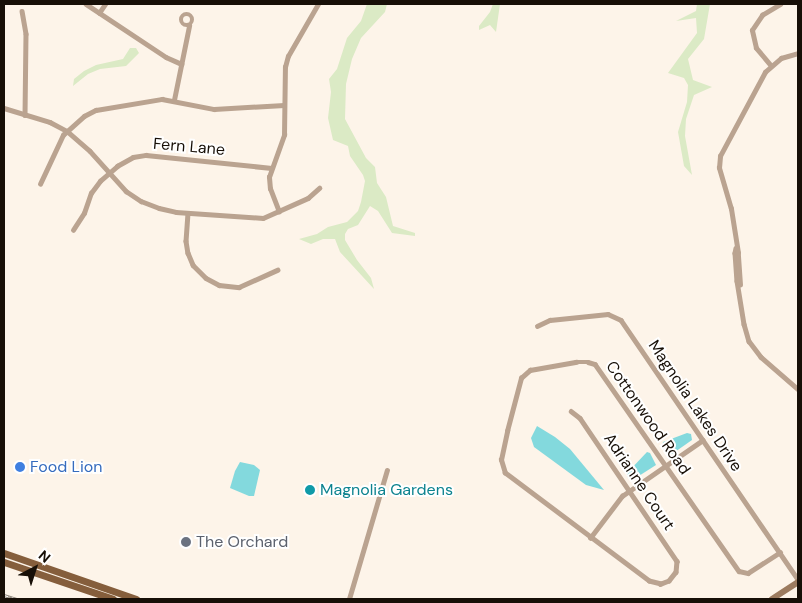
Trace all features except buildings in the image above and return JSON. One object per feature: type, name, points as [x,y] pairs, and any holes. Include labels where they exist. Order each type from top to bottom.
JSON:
[{"type":"main road","points":[[4,553],[136,599]]},
{"type":"main road","points":[[4,562],[113,599]]},
{"type":"main road","points":[[772,599],[798,580]]},
{"type":"street","points":[[86,4],[166,57],[182,64]]},
{"type":"street","points":[[99,13],[106,4]]},
{"type":"street","points":[[279,212],[270,189],[271,168],[282,141],[286,62],[318,4]]},
{"type":"street","points":[[771,66],[756,48],[752,30],[762,15],[780,4]]},
{"type":"street","points":[[22,10],[26,34],[25,115]]},
{"type":"street","points":[[174,100],[189,26]]},
{"type":"street","points":[[798,53],[782,58],[771,66],[760,79],[720,156],[719,168],[732,218],[740,267],[745,330],[752,347],[798,389]]},
{"type":"street","points":[[40,184],[59,140],[66,131],[84,116],[96,110],[153,99],[174,100],[214,109],[284,105]]},
{"type":"street","points":[[4,108],[50,122],[66,131],[82,143],[126,191],[141,201],[166,210],[256,218],[279,212],[308,198],[319,188]]},
{"type":"street","name":"Fern Lane","points":[[73,230],[84,213],[93,189],[108,172],[127,160],[146,155],[271,168]]},
{"type":"street","points":[[188,213],[186,241],[188,253],[197,270],[206,278],[219,285],[239,287],[277,270]]},
{"type":"street","name":"Magnolia Lakes Drive","points":[[537,326],[550,320],[591,315],[608,314],[617,317],[798,580]]},
{"type":"street","name":"Cottonwood Road","points":[[677,570],[672,578],[665,583],[653,583],[512,480],[503,468],[501,460],[521,378],[526,372],[534,368],[568,363],[588,362],[596,364],[739,571],[748,573],[780,552]]},
{"type":"street","name":"Adrianne Court","points":[[571,411],[580,418],[674,556],[677,562],[677,570]]},
{"type":"street","points":[[590,538],[618,500],[703,440]]},
{"type":"street","points":[[349,599],[387,470]]},
{"type":"green space","points":[[367,4],[387,4],[385,12],[361,38],[352,59],[346,84],[345,119],[366,158],[375,167],[377,183],[386,197],[393,226],[415,233],[415,236],[392,233],[378,211],[370,206],[358,225],[348,229],[345,234],[345,240],[371,278],[374,289],[340,252],[335,239],[323,239],[311,244],[299,239],[317,234],[328,227],[347,222],[358,211],[361,202],[365,181],[363,175],[350,156],[348,146],[333,140],[328,118],[331,92],[329,79],[337,69],[347,38],[361,21]]},
{"type":"green space","points":[[493,4],[500,4],[496,32],[490,25],[479,30],[479,26],[490,12]]},
{"type":"green space","points":[[697,4],[710,4],[704,39],[688,59],[693,80],[712,87],[694,95],[686,119],[685,136],[692,175],[684,166],[678,132],[687,102],[688,85],[684,78],[668,73],[697,33],[696,18],[676,21],[696,11]]},
{"type":"green space","points":[[130,48],[136,48],[139,53],[126,66],[100,69],[88,74],[73,86],[74,79],[84,71],[96,65],[123,59]]},
{"type":"water","points":[[537,426],[570,449],[604,490],[586,485],[534,447],[531,438]]},
{"type":"water","points":[[687,433],[691,434],[692,440],[672,454],[668,454],[662,447],[663,442]]},
{"type":"water","points":[[647,452],[650,453],[656,465],[631,481],[627,476],[628,472]]},
{"type":"water","points":[[240,462],[254,465],[260,470],[254,496],[249,496],[230,488]]},
{"type":"railway","points":[[4,595],[17,599]]},
{"type":"place","name":"Food Lion","points":[[20,467]]},
{"type":"place","name":"Magnolia Gardens","points":[[310,490]]},
{"type":"place","name":"The Orchard","points":[[186,542]]}]
